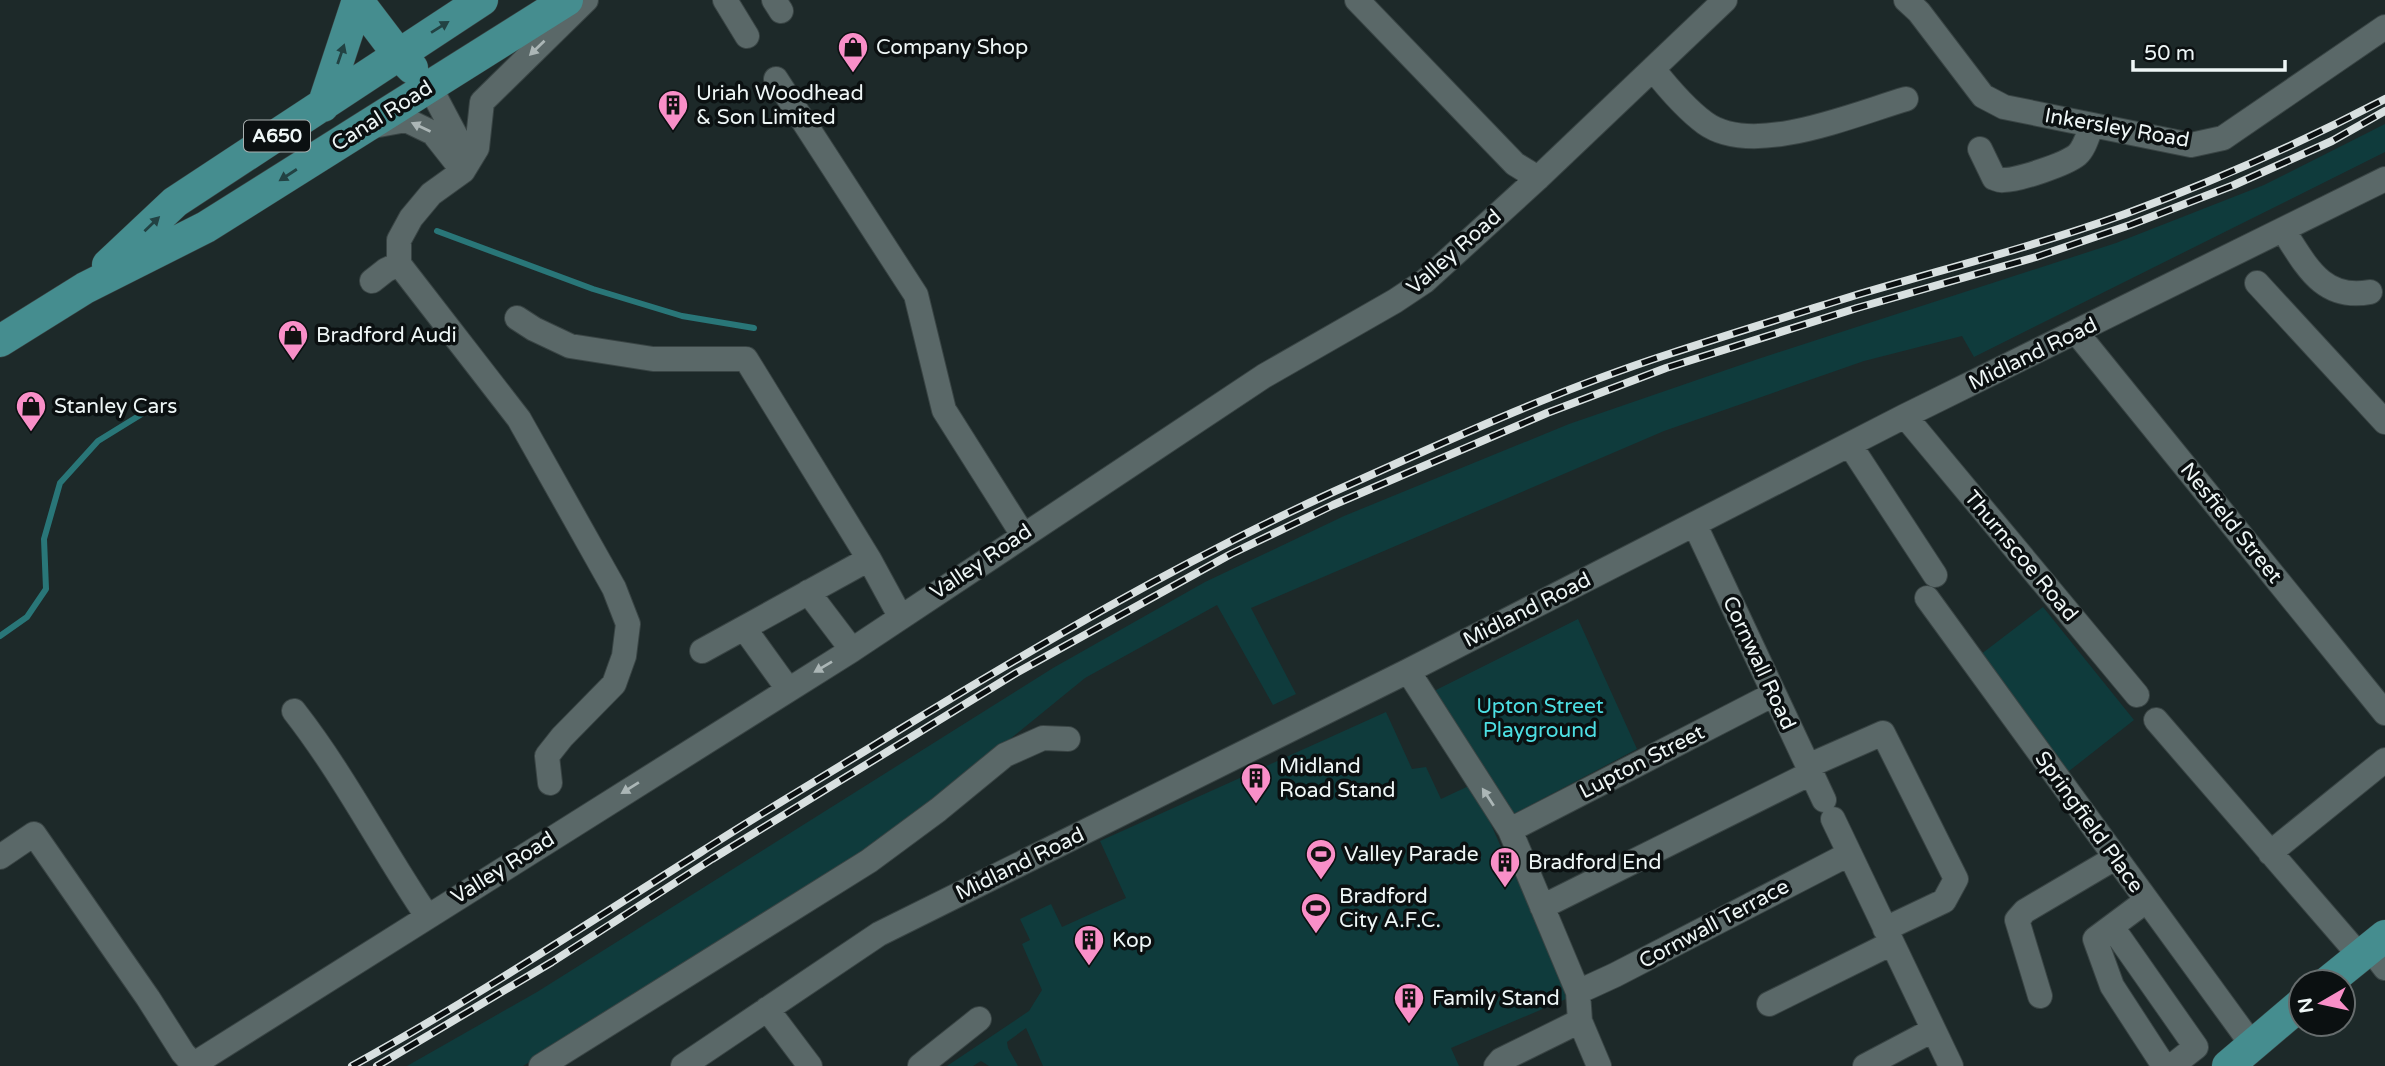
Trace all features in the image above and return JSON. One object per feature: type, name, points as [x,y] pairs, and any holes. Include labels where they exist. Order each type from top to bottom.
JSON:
[{"type":"main road","points":[[358,0],[398,54],[430,87]]},
{"type":"main road","points":[[323,106],[358,0]]},
{"type":"main road","name":"Canal Road","points":[[85,288],[175,202],[482,0]]},
{"type":"main road","name":"Canal Road","points":[[0,341],[85,288],[206,227],[568,0]]},
{"type":"main road","points":[[2350,968],[2375,952]]},
{"type":"main road","points":[[2228,1066],[2287,1016]]},
{"type":"street","points":[[550,783],[547,756],[614,684],[624,656],[628,624],[614,587],[519,419],[399,264],[399,240],[411,218],[431,194],[463,171],[477,148],[482,102],[586,0]]},
{"type":"street","points":[[725,0],[747,36]]},
{"type":"street","points":[[1357,0],[1515,164],[1538,178]]},
{"type":"street","name":"Valley Road","points":[[192,1065],[852,650],[1264,376],[1425,281],[1538,178],[1724,0]]},
{"type":"street","name":"Inkersley Road","points":[[1906,0],[1919,12],[1983,96],[2004,107],[2191,145],[2223,138],[2385,27]]},
{"type":"street","points":[[1653,69],[1668,88],[1706,123],[1731,134],[1751,137],[1783,135],[1906,99]]},
{"type":"street","points":[[776,79],[916,295],[944,410],[1023,535]]},
{"type":"street","points":[[430,87],[458,140],[463,171]]},
{"type":"street","points":[[361,128],[406,120],[433,133],[463,171]]},
{"type":"street","points":[[1980,149],[1994,178],[2001,181],[2066,162],[2082,148],[2092,125]]},
{"type":"street","name":"Midland Road","points":[[683,1066],[878,934],[1408,671],[1905,416],[2385,179]]},
{"type":"street","points":[[2283,230],[2301,258],[2321,281],[2339,293],[2354,295],[2370,292]]},
{"type":"street","points":[[372,281],[399,264]]},
{"type":"street","points":[[2257,283],[2385,422]]},
{"type":"street","points":[[517,318],[534,330],[570,346],[653,359],[746,359],[869,559],[900,616]]},
{"type":"street","name":"Nesfield Street","points":[[2077,332],[2385,713]]},
{"type":"street","name":"Thurnscoe Road","points":[[1905,416],[2137,695]]},
{"type":"street","name":"Springfield Place","points":[[1850,445],[1931,586],[2115,858],[2253,1046]]},
{"type":"street","name":"Cornwall Road","points":[[1695,525],[1951,1066]]},
{"type":"street","points":[[702,651],[869,559]]},
{"type":"street","points":[[808,593],[852,650]]},
{"type":"street","points":[[744,628],[788,689]]},
{"type":"street","points":[[1408,671],[1510,830],[1578,992],[1580,1021],[1599,1066]]},
{"type":"street","name":"Lupton Street","points":[[1510,830],[1774,694]]},
{"type":"street","points":[[294,711],[324,749],[393,865],[427,916]]},
{"type":"street","points":[[2156,720],[2270,853],[2375,952]]},
{"type":"street","points":[[1542,907],[1883,733],[1956,879],[1944,901],[1769,1004]]},
{"type":"street","points":[[541,1066],[869,861],[938,810],[1005,755],[1043,738],[1068,739]]},
{"type":"street","points":[[2270,853],[2385,760]]},
{"type":"street","points":[[0,857],[34,834],[192,1065]]},
{"type":"street","name":"Cornwall Terrace","points":[[1578,992],[1849,853]]},
{"type":"street","points":[[2040,996],[2017,920],[2025,911],[2115,858]]},
{"type":"street","points":[[2146,901],[2095,939],[2112,986],[2164,1066]]},
{"type":"street","points":[[2112,927],[2196,1047],[2172,1066]]},
{"type":"street","points":[[767,1009],[810,1066]]},
{"type":"street","points":[[920,1066],[979,1019]]},
{"type":"street","points":[[1496,1066],[1501,1060],[1580,1021]]},
{"type":"street","points":[[1865,1066],[1933,1030]]},
{"type":"green space","points":[[2385,124],[2385,152],[1974,357],[1962,336],[1864,361],[1664,431],[1251,608],[1296,694],[1273,705],[1217,605],[1085,678],[928,806],[817,885],[523,1066],[407,1066],[537,992],[1053,668],[1205,582],[1344,516],[1569,424],[1758,359],[2116,243],[2264,185]]},
{"type":"green space","points":[[2043,607],[2134,720],[2064,775],[1976,658]]},
{"type":"green space","name":"Upton Street Playground","points":[[1578,619],[1637,749],[1508,817],[1432,692]]},
{"type":"green space","name":"Valley Parade","points":[[1386,712],[1412,769],[1426,767],[1441,799],[1473,784],[1509,865],[1515,863],[1541,937],[1564,976],[1566,999],[1451,1048],[1459,1066],[1043,1066],[1026,1028],[1007,1042],[1018,1066],[989,1066],[981,1061],[973,1066],[947,1066],[1029,1011],[1042,990],[1022,944],[1030,940],[1020,919],[1051,904],[1062,927],[1126,898],[1100,841]]},
{"type":"waterway","points":[[437,231],[593,289],[682,316],[754,328]]},
{"type":"waterway","points":[[0,636],[27,617],[46,589],[44,539],[60,483],[98,441],[145,412]]},
{"type":"railway","points":[[352,1066],[485,989],[749,822],[1002,668],[1165,576],[1276,519],[1457,437],[1583,384],[1738,332],[2024,247],[2125,214],[2257,161],[2385,99]]},
{"type":"railway","points":[[377,1066],[552,962],[712,859],[1016,673],[1231,554],[1333,505],[1547,413],[1666,368],[1857,308],[2036,257],[2130,225],[2234,185],[2332,141],[2385,111]]},
{"type":"place","name":"Company Shop","points":[[853,74]]},
{"type":"place","name":"Uriah Woodhead & Son Limited","points":[[673,132]]},
{"type":"place","name":"Bradford Audi","points":[[293,362]]},
{"type":"place","name":"Stanley Cars","points":[[31,433]]},
{"type":"place","name":"Midland Road Stand","points":[[1256,805]]},
{"type":"place","name":"Valley Parade","points":[[1321,881]]},
{"type":"place","name":"Bradford End","points":[[1505,889]]},
{"type":"place","name":"Bradford City A.F.C.","points":[[1316,935]]},
{"type":"place","name":"Kop","points":[[1089,967]]},
{"type":"place","name":"Family Stand","points":[[1409,1025]]}]
